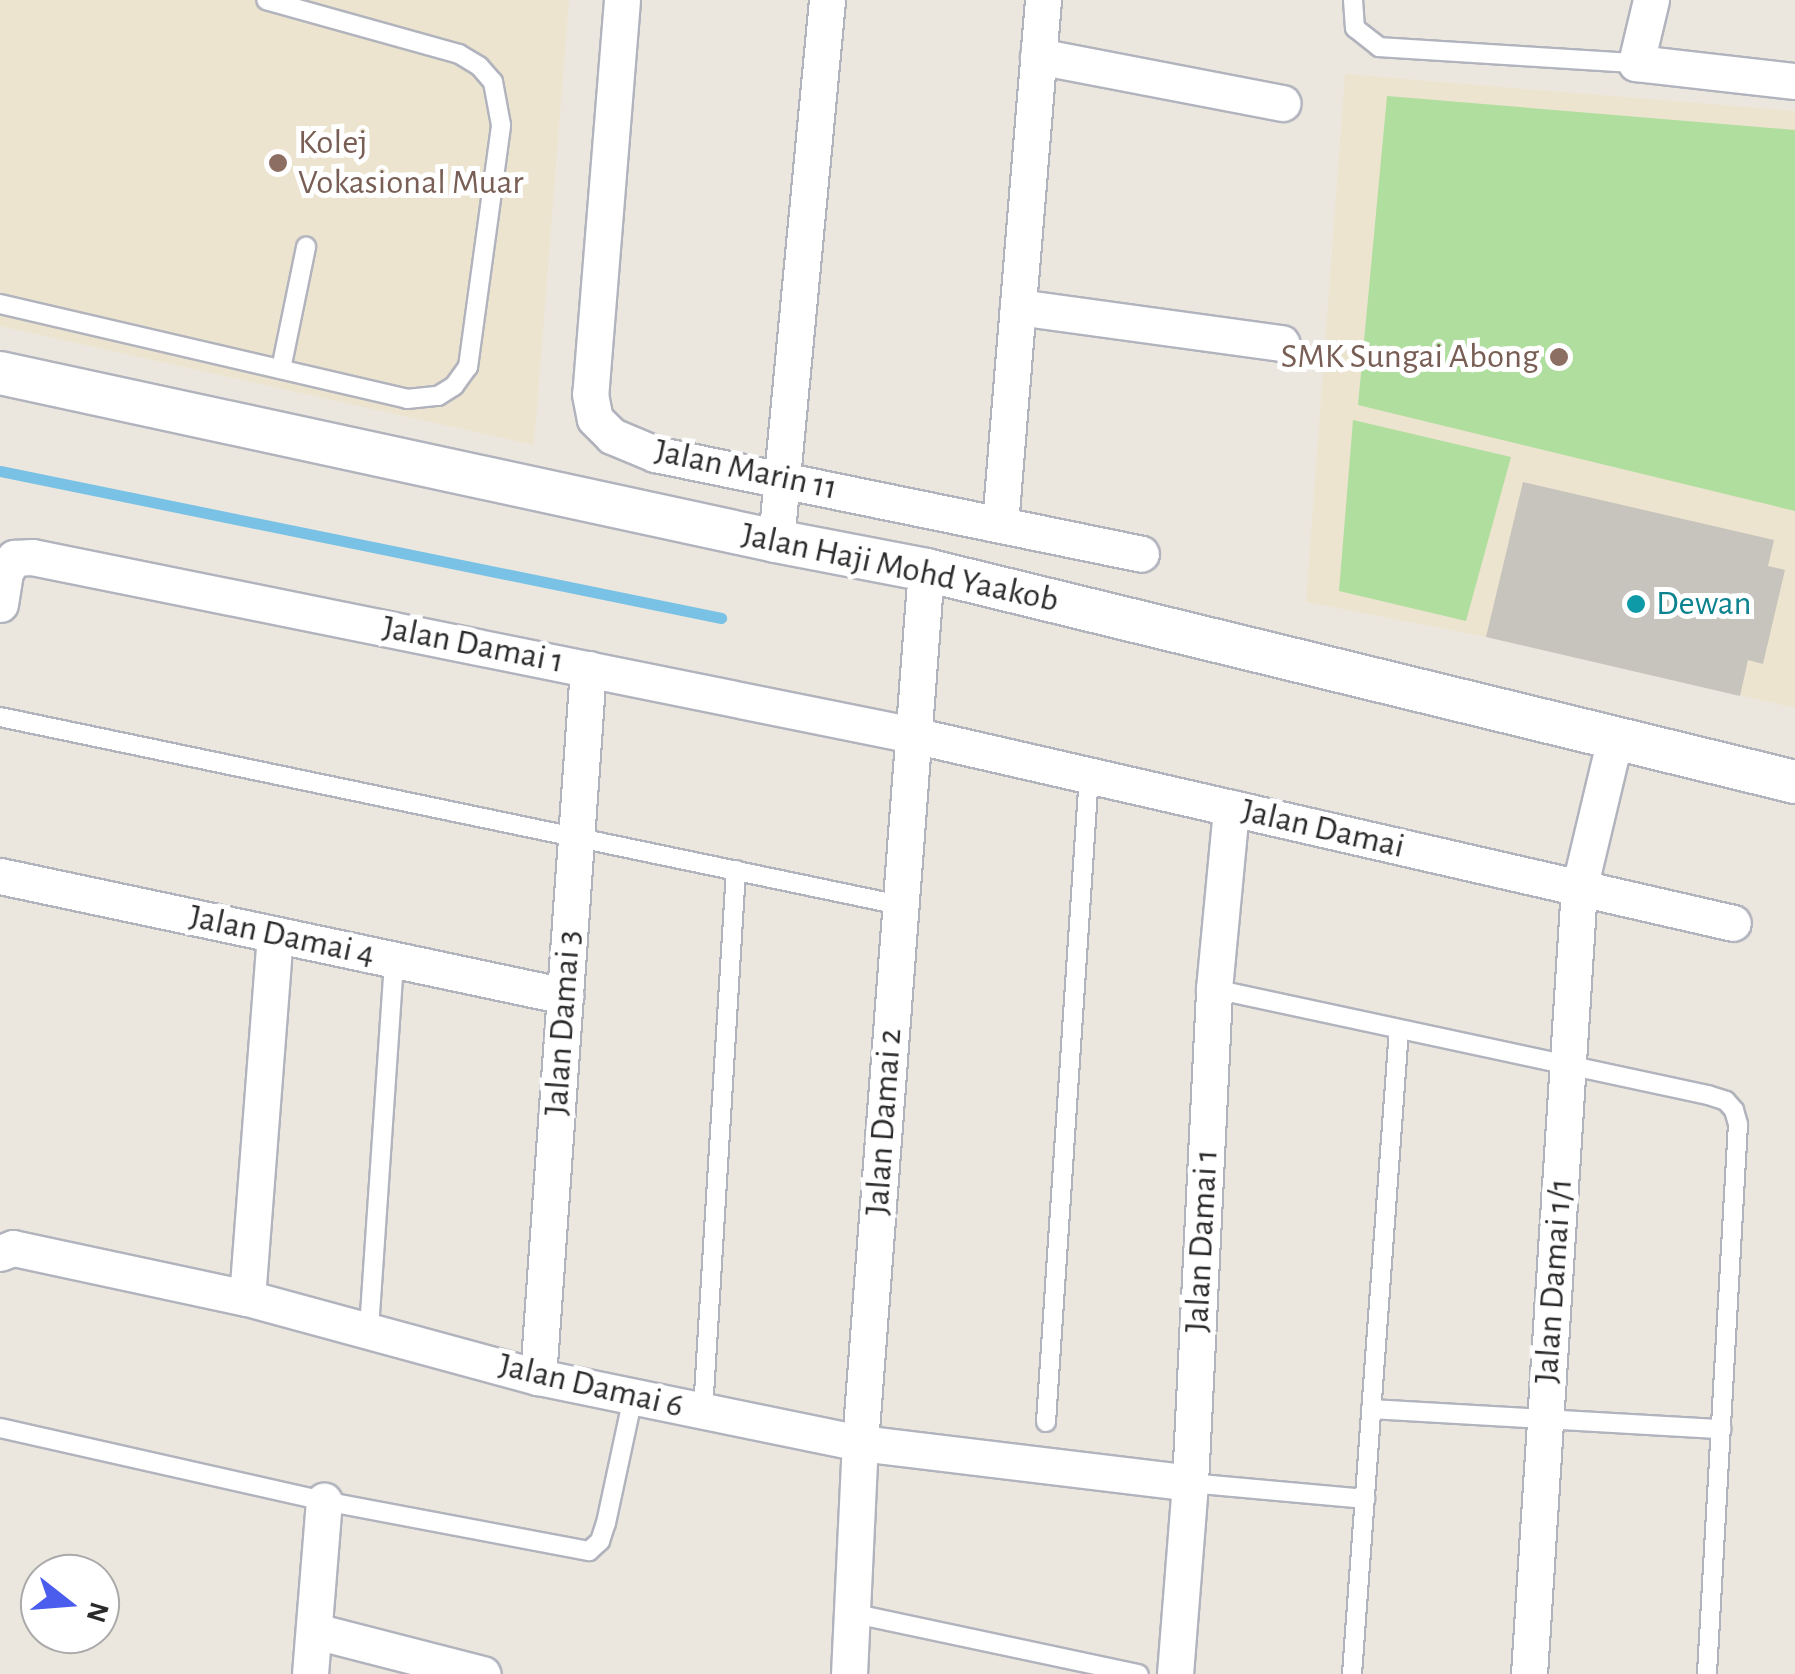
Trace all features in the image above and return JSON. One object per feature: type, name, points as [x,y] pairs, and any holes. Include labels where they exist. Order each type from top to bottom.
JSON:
[{"type":"street","name":"Jalan Marin 11","points":[[622,0],[590,394],[595,419],[612,436],[655,454],[1142,554]]},
{"type":"street","points":[[776,542],[828,0]]},
{"type":"street","points":[[1000,524],[1042,0]]},
{"type":"street","points":[[1650,0],[1636,63],[1795,81]]},
{"type":"street","points":[[1038,56],[1283,103]]},
{"type":"street","points":[[1018,307],[1282,343]]},
{"type":"street","name":"Jalan Haji Mohd Yaakob","points":[[0,374],[776,542],[926,570],[1795,782]]},
{"type":"street","name":"Jalan Damai 1","points":[[0,604],[5,572],[14,558],[32,557],[588,668],[914,718]]},
{"type":"street","name":"Jalan Damai 2","points":[[848,1674],[860,1443],[926,570]]},
{"type":"street","name":"Jalan Damai 3","points":[[538,1377],[588,668]]},
{"type":"street","name":"Jalan Damai","points":[[914,718],[1089,776],[1733,923]]},
{"type":"street","name":"Jalan Damai 1/1","points":[[1530,1674],[1579,888],[1614,738]]},
{"type":"street","name":"Jalan Damai 1","points":[[1176,1674],[1190,1483],[1214,989],[1231,808]]},
{"type":"street","name":"Jalan Damai 4","points":[[0,876],[564,996]]},
{"type":"street","points":[[247,1298],[275,934]]},
{"type":"street","name":"Jalan Damai 6","points":[[0,1253],[13,1248],[247,1298],[538,1377],[860,1443],[1190,1483]]},
{"type":"street","points":[[310,1674],[324,1501]]},
{"type":"street","points":[[315,1631],[483,1674]]},
{"type":"lane","points":[[0,304],[407,399],[438,396],[454,386],[468,367],[501,125],[493,82],[479,66],[459,54],[266,0]]},
{"type":"lane","points":[[1353,0],[1355,28],[1379,47],[1636,63]]},
{"type":"lane","points":[[281,369],[306,247]]},
{"type":"lane","points":[[0,717],[900,905]]},
{"type":"lane","points":[[1046,1422],[1089,776]]},
{"type":"lane","points":[[703,1411],[736,870]]},
{"type":"lane","points":[[370,1330],[394,959]]},
{"type":"lane","points":[[1214,989],[1708,1096],[1726,1101],[1734,1110],[1738,1124],[1707,1674]]},
{"type":"lane","points":[[1352,1674],[1399,1030]]},
{"type":"lane","points":[[0,1428],[324,1501],[589,1551],[600,1541],[606,1523],[633,1396]]},
{"type":"lane","points":[[1371,1408],[1720,1429]]},
{"type":"lane","points":[[1190,1483],[1365,1499]]},
{"type":"lane","points":[[852,1613],[1139,1674]]},
{"type":"shaded area","name":"Kolej Vokasional Muar","points":[[0,0],[569,0],[534,445],[0,326]]},
{"type":"shaded area","name":"SMK Sungai Abong","points":[[1345,74],[1795,111],[1795,708],[1487,637],[1306,602]]},
{"type":"green space","points":[[1387,96],[1795,130],[1795,511],[1358,405]]},
{"type":"green space","points":[[1353,420],[1511,457],[1466,621],[1339,591]]},
{"type":"building","name":"Dewan","points":[[1523,482],[1774,540],[1768,566],[1785,570],[1763,664],[1748,660],[1740,696],[1486,637]]},
{"type":"waterway","points":[[0,471],[721,618]]},
{"type":"place","name":"Kolej Vokasional Muar","points":[[278,163]]},
{"type":"place","name":"SMK Sungai Abong","points":[[1559,357]]},
{"type":"place","name":"Dewan","points":[[1636,604]]}]
